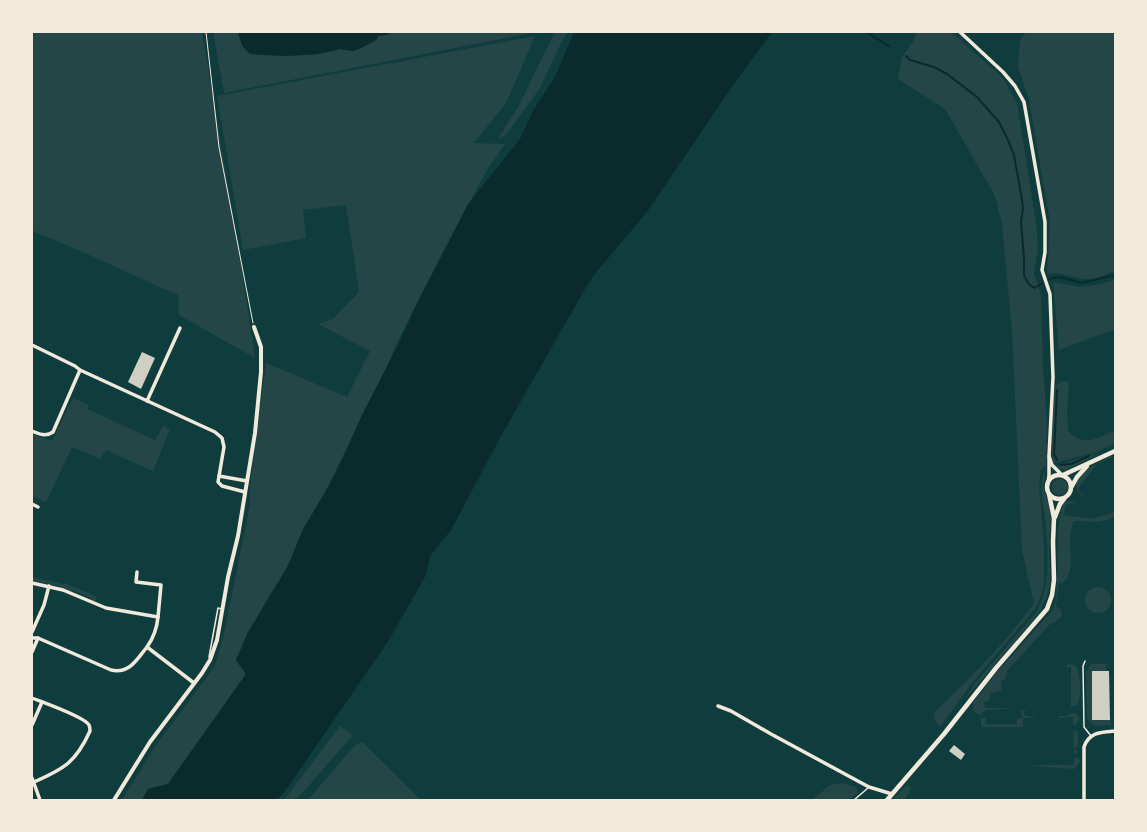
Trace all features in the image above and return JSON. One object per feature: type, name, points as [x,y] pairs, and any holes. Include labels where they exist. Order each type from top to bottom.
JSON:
[{"type":"main road","points":[[887,800],[944,734],[996,668],[1047,610],[1050,603],[1053,584],[1054,518],[1047,489],[1048,483],[1055,476],[1062,475],[1115,451]]},
{"type":"main road","points":[[1054,518],[1060,504],[1070,493],[1072,486],[1080,473],[1095,461]]},
{"type":"main road","points":[[1062,475],[1069,479],[1072,486]]},
{"type":"main road","points":[[1049,494],[1057,500],[1064,499]]},
{"type":"street","points":[[960,32],[1003,72],[1015,86],[1024,102],[1045,222],[1042,274],[1049,291],[1053,376],[1048,483]]},
{"type":"street","points":[[114,800],[150,742],[208,663],[217,640],[248,481],[254,439],[261,372],[261,347],[254,327]]},
{"type":"street","points":[[147,400],[180,328]]},
{"type":"street","points":[[32,346],[75,366],[80,370],[215,432],[222,438],[224,447],[218,482],[222,486],[245,492]]},
{"type":"street","points":[[32,430],[41,434],[49,434],[53,432],[80,370]]},
{"type":"street","points":[[1049,456],[1054,468],[1062,475]]},
{"type":"street","points":[[220,476],[248,481]]},
{"type":"street","points":[[32,504],[38,507]]},
{"type":"street","points":[[32,638],[38,638],[111,670],[119,672],[125,670],[131,666],[147,647],[154,637],[157,628],[161,585],[136,582],[137,572]]},
{"type":"street","points":[[32,583],[63,590],[106,608],[158,617]]},
{"type":"street","points":[[32,632],[44,605],[49,586]]},
{"type":"street","points":[[32,652],[38,638]]},
{"type":"street","points":[[147,647],[194,682]]},
{"type":"street","points":[[32,698],[85,721],[89,725],[90,731],[80,750],[71,761],[59,770],[33,780],[40,800]]},
{"type":"street","points":[[32,725],[42,702]]},
{"type":"street","points":[[718,706],[731,711],[869,787],[892,794]]},
{"type":"street","points":[[1084,800],[1084,747],[1087,740],[1098,732],[1115,731]]},
{"type":"lane","points":[[1085,661],[1083,666],[1084,727],[1091,736]]},
{"type":"lane","points":[[854,800],[869,787]]},
{"type":"path","points":[[206,32],[219,147],[254,327]]},
{"type":"shaded area","points":[[32,32],[202,32],[239,252],[255,358],[179,315],[178,295],[32,231]]},
{"type":"shaded area","points":[[213,32],[238,32],[239,37],[250,54],[286,56],[319,54],[340,49],[353,51],[376,40],[378,36],[393,32],[537,32],[224,93]]},
{"type":"shaded area","points":[[238,32],[393,32],[378,36],[376,40],[353,51],[340,49],[319,54],[286,56],[250,54],[242,46]]},
{"type":"shaded area","points":[[555,32],[568,32],[561,43],[540,88],[506,135],[498,139],[518,107]]},
{"type":"shaded area","points":[[574,32],[772,32],[731,88],[647,212],[593,276],[501,436],[451,530],[430,556],[426,575],[389,640],[285,791],[277,800],[142,800],[148,789],[168,784],[246,674],[236,660],[248,632],[287,568],[303,529],[333,479],[363,413],[400,341],[414,309],[468,204],[520,139],[534,109],[555,77]]},
{"type":"shaded area","points":[[917,32],[951,32],[1003,78],[1017,103],[1036,223],[1038,248],[1034,273],[1041,294],[1043,369],[1047,422],[1046,466],[1041,470],[1039,485],[1044,544],[1044,586],[1039,601],[1034,610],[972,683],[940,727],[933,714],[999,647],[1034,603],[1022,550],[1012,331],[1002,224],[995,196],[945,109],[898,79],[902,57],[914,40]]},
{"type":"shaded area","points":[[1026,32],[1115,32],[1115,270],[1097,278],[1085,279],[1057,273],[1047,274],[1050,222],[1029,100],[1018,67],[1020,40]]},
{"type":"shaded area","points":[[535,36],[506,103],[474,143],[505,144],[489,167],[476,190],[398,340],[385,372],[286,569],[267,599],[236,660],[246,674],[168,784],[148,789],[142,800],[122,800],[156,745],[215,666],[224,634],[250,505],[250,486],[266,363],[347,397],[370,351],[318,324],[333,319],[359,292],[346,205],[303,210],[306,238],[243,250],[217,96]]},
{"type":"shaded area","points":[[1115,280],[1115,329],[1059,350],[1053,282],[1081,287]]},
{"type":"shaded area","points":[[1064,381],[1069,382],[1067,412],[1068,431],[1080,439],[1091,440],[1115,430],[1115,443],[1097,452],[1054,463],[1052,438],[1055,387]]},
{"type":"shaded area","points":[[73,398],[89,405],[87,409],[155,440],[163,426],[170,429],[153,471],[106,450],[100,459],[72,447],[46,502],[32,496],[32,434],[52,441]]},
{"type":"shaded area","points":[[1098,454],[1066,470],[1060,469],[1056,466],[1089,455]]},
{"type":"shaded area","points":[[1115,455],[1096,465],[1079,487],[1079,491],[1087,499],[1078,491],[1076,485],[1078,479],[1082,473],[1089,468]]},
{"type":"shaded area","points":[[1046,468],[1043,488],[1050,506],[1051,517],[1049,547],[1050,583],[1046,599],[1038,614],[965,699],[974,684],[1035,614],[1044,593],[1048,568],[1048,556],[1041,487],[1043,474]]},
{"type":"shaded area","points":[[1060,479],[1066,481],[1068,487],[1066,493],[1060,495],[1054,493],[1052,487],[1054,481]]},
{"type":"shaded area","points":[[1068,501],[1072,501],[1083,507],[1074,503],[1067,505],[1064,515],[1092,519],[1115,512],[1115,515],[1102,521],[1075,521],[1071,528],[1070,536],[1070,571],[1067,578],[1061,584],[1059,582],[1056,605],[1061,609],[1062,616],[1054,623],[1051,623],[1007,671],[1005,680],[1001,681],[1002,691],[990,693],[990,700],[984,702],[985,708],[1007,708],[986,710],[982,712],[982,715],[976,713],[973,710],[973,703],[996,673],[1052,611],[1055,605],[1057,589],[1058,528],[1063,504]]},
{"type":"shaded area","points":[[32,577],[63,584],[65,583],[97,597],[95,602],[91,600],[91,598],[73,590],[71,591],[56,585],[32,581]]},
{"type":"shaded area","points":[[1098,587],[1107,591],[1111,600],[1107,609],[1098,613],[1089,609],[1085,600],[1089,591]]},
{"type":"shaded area","points":[[1067,664],[1075,665],[1080,679],[1079,702],[1077,705],[1071,707],[1071,667],[1067,667]]},
{"type":"shaded area","points":[[1091,664],[1107,664],[1106,671],[1092,672],[1092,720],[1111,720],[1111,725],[1094,725],[1087,718],[1086,672]]},
{"type":"shaded area","points":[[1021,709],[1027,712],[1024,712],[1025,716],[1035,717],[1023,718],[1023,727],[981,727],[981,718],[986,718],[986,724],[1017,724],[1017,719],[1022,718]]},
{"type":"shaded area","points":[[1074,713],[1078,715],[1079,720],[1073,725],[1073,717],[1059,718],[1059,716],[1066,716]]},
{"type":"shaded area","points":[[340,726],[353,735],[296,800],[284,800]]},
{"type":"shaded area","points":[[1073,730],[1078,732],[1078,747],[1075,747],[1075,750],[1078,751],[1078,753],[1074,754]]},
{"type":"shaded area","points":[[359,743],[363,743],[421,800],[308,800],[354,746]]},
{"type":"shaded area","points":[[1074,758],[1078,758],[1080,760],[1074,769],[1025,765],[1074,765]]},
{"type":"shaded area","points":[[842,783],[856,787],[858,793],[848,800],[812,800],[830,785]]},
{"type":"shaded area","points":[[906,785],[911,787],[904,800],[893,800]]},
{"type":"building","points":[[142,352],[155,358],[141,389],[128,382]]},
{"type":"building","points":[[1092,671],[1109,671],[1110,720],[1092,720]]},
{"type":"building","points":[[954,745],[965,754],[961,760],[949,751]]},
{"type":"waterway","points":[[866,32],[889,46]]},
{"type":"waterway","points":[[906,56],[910,60],[934,67],[947,74],[977,97],[999,122],[1014,155],[1023,209],[1021,221],[1024,276],[1029,284],[1034,288],[1052,278],[1061,277],[1082,283],[1115,275]]},
{"type":"waterway","points":[[1057,390],[1054,454],[1057,460]]},
{"type":"waterway","points":[[1060,465],[1071,464],[1089,456]]}]
